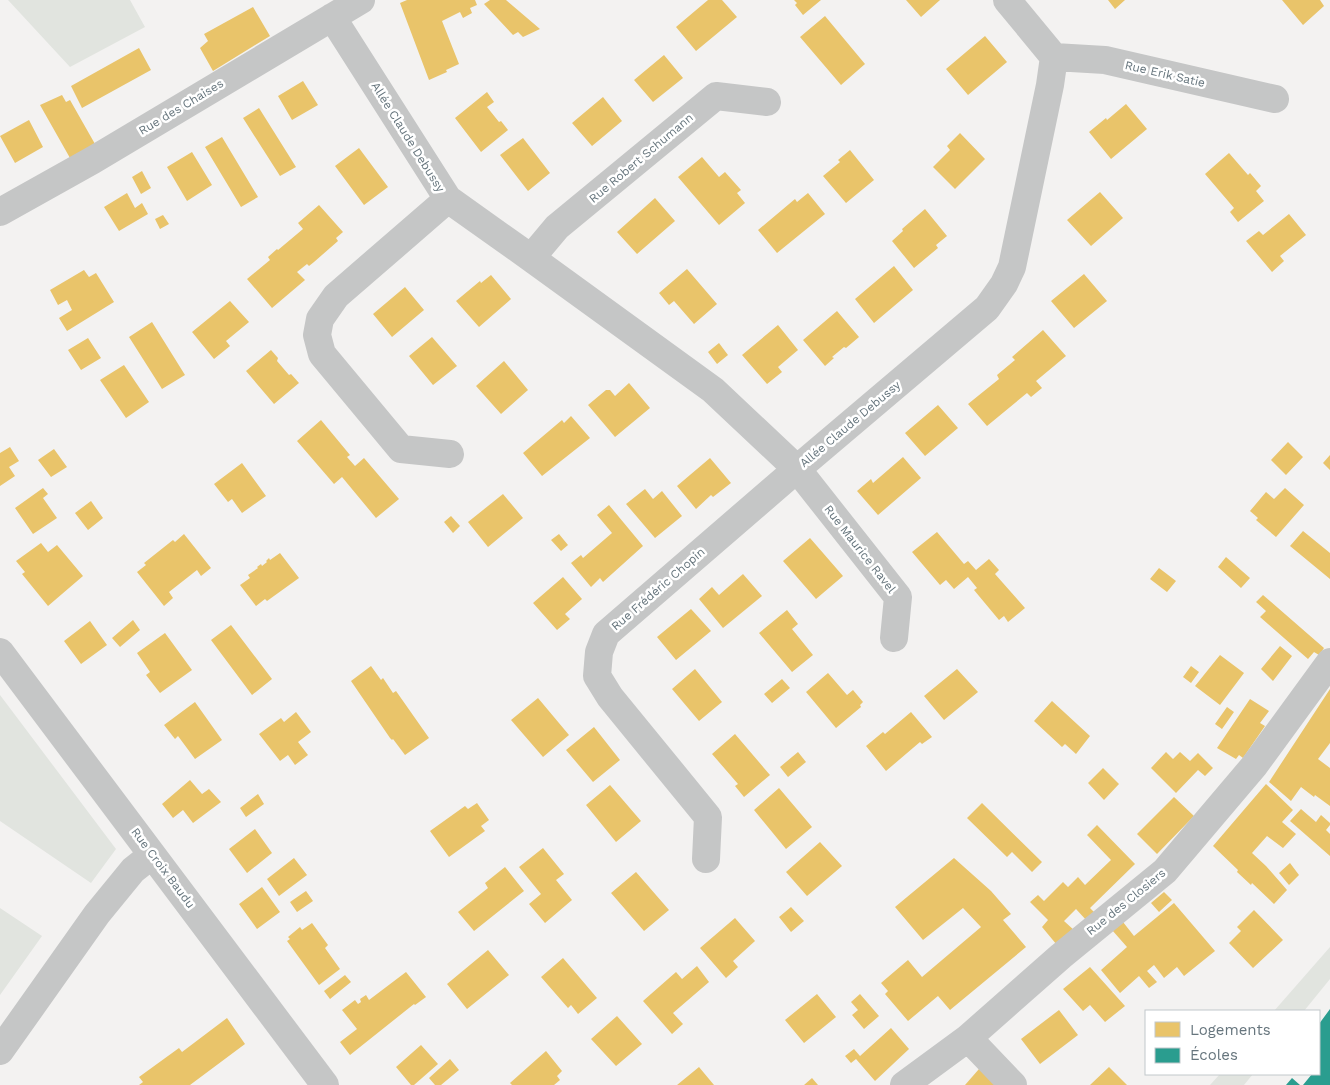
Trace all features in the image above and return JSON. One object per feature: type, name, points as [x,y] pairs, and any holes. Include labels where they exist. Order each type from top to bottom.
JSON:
[{"type":"street","name":"Rue des Chaises","points":[[0,212],[93,160],[361,0]]},
{"type":"street","points":[[1006,0],[1054,57]]},
{"type":"street","name":"Allée Claude Debussy","points":[[332,17],[448,199],[713,390],[796,469],[987,308],[1004,284],[1012,267],[1050,85],[1054,57]]},
{"type":"street","name":"Rue Erik Satie","points":[[1054,57],[1104,60],[1275,99]]},
{"type":"street","name":"Rue Robert Schumann","points":[[531,258],[557,227],[716,96],[767,102]]},
{"type":"street","points":[[448,199],[336,296],[320,319],[317,335],[322,354],[401,449],[450,454]]},
{"type":"street","name":"Rue Maurice Ravel","points":[[796,469],[898,597],[894,638]]},
{"type":"street","name":"Rue Frédéric Chopin","points":[[706,859],[708,817],[610,697],[597,676],[599,652],[606,634],[796,469]]},
{"type":"street","name":"Rue Croix Baudu","points":[[0,652],[325,1085]]},
{"type":"street","name":"Rue des Closiers","points":[[904,1085],[968,1038],[1060,956],[1165,871],[1254,766],[1330,662]]},
{"type":"street","points":[[0,1051],[98,914],[133,870],[152,855]]},
{"type":"street","points":[[968,1038],[1013,1085]]},
{"type":"shaded area","points":[[8,0],[130,0],[145,27],[70,67]]},
{"type":"shaded area","points":[[0,695],[116,849],[91,883],[0,821]]},
{"type":"shaded area","points":[[0,908],[42,936],[0,995]]},
{"type":"shaded area","points":[[1330,947],[1330,979],[1305,1010],[1275,1010]]},
{"type":"shaded area","points":[[1219,1075],[1252,1075],[1244,1085],[1210,1085]]},
{"type":"building: Logements","points":[[407,0],[475,0],[477,5],[470,8],[472,13],[463,18],[460,12],[442,21],[459,64],[429,80],[400,3]]},
{"type":"building: Logements","points":[[490,0],[506,0],[540,29],[523,37],[518,32],[513,35],[484,4]]},
{"type":"building: Logements","points":[[708,0],[722,0],[737,17],[696,51],[676,27]]},
{"type":"building: Logements","points":[[794,0],[821,0],[803,15],[795,5],[797,3]]},
{"type":"building: Logements","points":[[906,0],[940,0],[921,17]]},
{"type":"building: Logements","points":[[1108,0],[1125,0],[1115,9]]},
{"type":"building: Logements","points":[[1282,0],[1320,0],[1324,6],[1303,25]]},
{"type":"building: Logements","points":[[253,7],[270,36],[213,71],[200,48],[208,41],[204,34]]},
{"type":"building: Logements","points":[[825,16],[865,64],[841,85],[800,37]]},
{"type":"building: Logements","points":[[985,36],[1007,62],[968,95],[946,69]]},
{"type":"building: Logements","points":[[139,48],[151,70],[82,108],[71,86]]},
{"type":"building: Logements","points":[[664,55],[683,78],[653,102],[634,80]]},
{"type":"building: Logements","points":[[303,81],[318,105],[292,120],[278,96]]},
{"type":"building: Logements","points":[[487,92],[494,102],[487,107],[508,130],[481,152],[455,118]]},
{"type":"building: Logements","points":[[62,95],[66,102],[70,100],[95,144],[70,158],[40,105]]},
{"type":"building: Logements","points":[[603,97],[622,121],[592,146],[572,123]]},
{"type":"building: Logements","points":[[1126,104],[1147,129],[1111,159],[1089,132]]},
{"type":"building: Logements","points":[[259,108],[296,167],[280,176],[243,118]]},
{"type":"building: Logements","points":[[29,120],[43,147],[15,163],[0,136]]},
{"type":"building: Logements","points":[[960,133],[985,159],[955,189],[933,167],[950,150],[947,146]]},
{"type":"building: Logements","points":[[222,137],[258,197],[241,207],[205,147]]},
{"type":"building: Logements","points":[[523,138],[550,173],[528,191],[500,155]]},
{"type":"building: Logements","points":[[359,148],[388,187],[364,205],[335,166]]},
{"type":"building: Logements","points":[[850,150],[874,180],[846,203],[823,176],[840,162],[838,160]]},
{"type":"building: Logements","points":[[192,152],[212,185],[187,201],[167,167]]},
{"type":"building: Logements","points":[[1229,153],[1248,175],[1250,173],[1261,186],[1256,191],[1264,201],[1238,222],[1230,212],[1234,208],[1205,174]]},
{"type":"building: Logements","points":[[702,157],[719,177],[725,172],[741,190],[737,193],[745,203],[719,225],[678,177]]},
{"type":"building: Logements","points":[[142,171],[151,188],[141,194],[132,177]]},
{"type":"building: Logements","points":[[1100,192],[1123,218],[1091,246],[1067,220]]},
{"type":"building: Logements","points":[[127,193],[135,208],[142,203],[148,214],[119,231],[104,207]]},
{"type":"building: Logements","points":[[808,193],[825,214],[777,253],[758,230],[795,199],[797,202]]},
{"type":"building: Logements","points":[[655,198],[675,221],[637,254],[617,232]]},
{"type":"building: Logements","points":[[319,205],[343,232],[336,238],[338,241],[314,262],[309,266],[307,264],[297,272],[305,280],[272,308],[247,279],[270,260],[268,257],[303,229],[298,223]]},
{"type":"building: Logements","points":[[925,209],[947,236],[936,245],[938,248],[914,268],[892,241],[903,231],[902,229]]},
{"type":"building: Logements","points":[[1289,214],[1306,235],[1280,256],[1284,261],[1272,272],[1246,241],[1259,231],[1263,235]]},
{"type":"building: Logements","points":[[163,215],[169,224],[160,229],[155,219]]},
{"type":"building: Logements","points":[[894,266],[913,290],[874,323],[855,299]]},
{"type":"building: Logements","points":[[687,269],[717,304],[694,324],[674,301],[669,305],[659,293]]},
{"type":"building: Logements","points":[[84,270],[89,277],[96,273],[114,302],[67,331],[59,318],[72,310],[67,300],[58,305],[50,290]]},
{"type":"building: Logements","points":[[1084,274],[1107,301],[1074,328],[1051,301]]},
{"type":"building: Logements","points":[[491,275],[511,299],[479,327],[456,301],[480,281],[481,283]]},
{"type":"building: Logements","points":[[405,287],[424,310],[392,337],[373,314]]},
{"type":"building: Logements","points":[[230,301],[249,322],[226,341],[230,346],[214,359],[192,332]]},
{"type":"building: Logements","points":[[837,311],[859,337],[832,357],[834,358],[825,366],[803,340]]},
{"type":"building: Logements","points":[[152,322],[185,375],[162,389],[129,337]]},
{"type":"building: Logements","points":[[778,325],[798,350],[778,367],[782,372],[767,384],[742,355]]},
{"type":"building: Logements","points":[[1043,330],[1066,356],[1036,381],[1042,388],[1031,397],[1027,393],[987,426],[968,404],[999,379],[997,375],[1015,360],[1012,357]]},
{"type":"building: Logements","points":[[432,337],[457,366],[433,385],[409,356]]},
{"type":"building: Logements","points":[[88,338],[101,358],[81,370],[68,350]]},
{"type":"building: Logements","points":[[719,343],[728,355],[717,364],[708,352]]},
{"type":"building: Logements","points":[[271,350],[278,358],[277,361],[299,383],[274,404],[246,371]]},
{"type":"building: Logements","points":[[504,361],[528,390],[501,414],[476,386]]},
{"type":"building: Logements","points":[[124,365],[149,402],[126,418],[100,380]]},
{"type":"building: Logements","points":[[629,383],[650,408],[615,437],[588,405],[606,390],[610,390],[615,396]]},
{"type":"building: Logements","points":[[938,405],[958,428],[925,456],[905,433]]},
{"type":"building: Logements","points":[[571,416],[590,438],[542,476],[523,453],[562,420],[564,423]]},
{"type":"building: Logements","points":[[321,420],[350,455],[347,457],[355,466],[364,458],[399,499],[376,518],[342,477],[334,484],[297,441]]},
{"type":"building: Logements","points":[[1288,442],[1303,457],[1286,475],[1271,460]]},
{"type":"building: Logements","points":[[10,447],[19,461],[9,467],[15,476],[0,486],[0,453]]},
{"type":"building: Logements","points":[[54,449],[67,467],[51,477],[38,460]]},
{"type":"building: Logements","points":[[1330,455],[1330,470],[1323,463]]},
{"type":"building: Logements","points":[[903,457],[921,478],[878,515],[857,491],[871,479],[873,483]]},
{"type":"building: Logements","points":[[710,458],[731,483],[713,497],[711,495],[696,509],[677,486]]},
{"type":"building: Logements","points":[[242,463],[266,496],[242,513],[232,499],[228,502],[214,484]]},
{"type":"building: Logements","points":[[43,488],[48,494],[43,498],[57,518],[33,534],[15,508]]},
{"type":"building: Logements","points":[[1285,488],[1304,505],[1276,537],[1256,520],[1258,518],[1250,511],[1266,492],[1274,499]]},
{"type":"building: Logements","points":[[645,489],[653,499],[662,491],[682,516],[655,538],[626,504]]},
{"type":"building: Logements","points":[[503,494],[523,518],[488,547],[468,522]]},
{"type":"building: Logements","points":[[91,501],[103,518],[88,530],[75,513]]},
{"type":"building: Logements","points":[[609,505],[643,546],[603,582],[600,578],[591,587],[571,563],[581,555],[583,558],[612,533],[597,515]]},
{"type":"building: Logements","points":[[451,516],[460,526],[453,533],[444,522]]},
{"type":"building: Logements","points":[[1303,531],[1330,553],[1330,579],[1290,546]]},
{"type":"building: Logements","points":[[937,532],[964,564],[968,561],[976,570],[989,559],[999,570],[995,574],[1025,608],[1008,622],[1004,616],[999,620],[974,590],[977,588],[968,577],[954,589],[946,580],[940,585],[912,552]]},
{"type":"building: Logements","points":[[184,534],[211,568],[201,576],[197,570],[169,592],[173,598],[164,606],[137,572],[146,565],[144,563],[173,540],[175,542]]},
{"type":"building: Logements","points":[[559,534],[568,545],[561,551],[551,540]]},
{"type":"building: Logements","points":[[810,538],[843,576],[816,599],[783,561]]},
{"type":"building: Logements","points":[[41,543],[48,552],[57,545],[83,576],[48,606],[22,574],[25,572],[16,561]]},
{"type":"building: Logements","points":[[280,553],[299,578],[267,601],[265,599],[256,606],[240,585],[250,578],[248,575],[257,567],[261,564],[262,566],[269,558],[270,560]]},
{"type":"building: Logements","points":[[1226,557],[1250,578],[1241,588],[1218,567]]},
{"type":"building: Logements","points":[[1159,568],[1176,581],[1167,592],[1150,579]]},
{"type":"building: Logements","points":[[743,574],[762,596],[723,628],[699,599],[712,587],[719,595]]},
{"type":"building: Logements","points":[[563,577],[582,599],[565,614],[570,619],[557,630],[533,603]]},
{"type":"building: Logements","points":[[1263,595],[1324,648],[1319,655],[1314,652],[1308,659],[1260,617],[1266,611],[1256,602]]},
{"type":"building: Logements","points":[[691,609],[711,631],[676,660],[657,637]]},
{"type":"building: Logements","points":[[787,610],[798,624],[792,629],[813,655],[792,672],[759,633]]},
{"type":"building: Logements","points":[[133,620],[140,630],[120,647],[112,638]]},
{"type":"building: Logements","points":[[90,621],[107,645],[81,664],[64,641]]},
{"type":"building: Logements","points":[[231,625],[272,679],[252,695],[211,640]]},
{"type":"building: Logements","points":[[165,633],[192,670],[160,693],[146,675],[150,672],[137,653]]},
{"type":"building: Logements","points":[[1280,646],[1292,656],[1273,681],[1261,669]]},
{"type":"building: Logements","points":[[1220,655],[1244,673],[1220,705],[1195,686]]},
{"type":"building: Logements","points":[[371,666],[381,680],[383,678],[393,693],[396,691],[429,738],[405,755],[393,739],[390,738],[351,681]]},
{"type":"building: Logements","points":[[1191,666],[1199,672],[1191,683],[1183,677]]},
{"type":"building: Logements","points":[[695,669],[722,702],[699,721],[672,689]]},
{"type":"building: Logements","points":[[957,669],[978,692],[944,720],[924,696]]},
{"type":"building: Logements","points":[[828,673],[847,695],[853,690],[863,702],[860,705],[861,707],[836,728],[806,692]]},
{"type":"building: Logements","points":[[782,679],[790,688],[772,703],[764,694]]},
{"type":"building: Logements","points":[[1330,689],[1330,743],[1318,759],[1330,768],[1330,806],[1301,787],[1291,801],[1269,782]]},
{"type":"building: Logements","points":[[538,698],[569,735],[543,757],[511,720]]},
{"type":"building: Logements","points":[[1250,699],[1269,711],[1260,723],[1265,726],[1243,758],[1239,755],[1236,759],[1217,748]]},
{"type":"building: Logements","points":[[1052,701],[1090,736],[1076,754],[1065,744],[1062,747],[1034,721]]},
{"type":"building: Logements","points":[[195,702],[222,740],[195,759],[178,736],[175,739],[164,725]]},
{"type":"building: Logements","points":[[1227,707],[1234,712],[1222,729],[1215,724]]},
{"type":"building: Logements","points":[[296,712],[311,732],[298,742],[308,755],[295,765],[288,755],[280,761],[259,734],[281,718],[284,722]]},
{"type":"building: Logements","points":[[911,712],[932,737],[922,744],[920,742],[886,771],[866,746],[883,732],[885,734]]},
{"type":"building: Logements","points":[[594,727],[620,760],[593,782],[566,750]]},
{"type":"building: Logements","points":[[735,734],[770,775],[744,797],[735,786],[738,784],[712,754]]},
{"type":"building: Logements","points":[[798,752],[806,762],[788,777],[780,767]]},
{"type":"building: Logements","points":[[1166,752],[1173,759],[1180,752],[1190,761],[1198,753],[1213,768],[1205,776],[1198,770],[1176,793],[1151,768]]},
{"type":"building: Logements","points":[[1103,768],[1119,784],[1104,800],[1088,783]]},
{"type":"building: Logements","points":[[190,780],[202,794],[209,789],[221,802],[193,823],[183,810],[173,818],[162,804]]},
{"type":"building: Logements","points":[[1266,784],[1293,810],[1282,822],[1296,834],[1283,848],[1267,836],[1252,853],[1287,890],[1274,904],[1237,872],[1238,870],[1213,846]]},
{"type":"building: Logements","points":[[610,785],[641,821],[616,842],[586,805]]},
{"type":"building: Logements","points":[[779,788],[812,827],[786,849],[754,810]]},
{"type":"building: Logements","points":[[258,794],[264,804],[246,817],[240,808]]},
{"type":"building: Logements","points":[[1174,797],[1194,816],[1157,854],[1137,834]]},
{"type":"building: Logements","points":[[477,803],[489,820],[481,826],[485,831],[449,857],[430,831],[465,806],[468,809]]},
{"type":"building: Logements","points":[[982,803],[1042,862],[1032,872],[1012,852],[1007,857],[967,818]]},
{"type":"building: Logements","points":[[1301,809],[1316,822],[1321,815],[1330,823],[1326,830],[1330,834],[1330,856],[1290,821]]},
{"type":"building: Logements","points":[[1097,825],[1135,864],[1090,908],[1096,914],[1087,921],[1076,909],[1064,921],[1075,931],[1057,945],[1042,927],[1048,920],[1030,902],[1038,895],[1044,901],[1063,882],[1068,887],[1078,877],[1085,885],[1111,860],[1087,835]]},
{"type":"building: Logements","points":[[255,829],[272,853],[247,873],[229,849]]},
{"type":"building: Logements","points":[[820,842],[842,866],[807,896],[786,872]]},
{"type":"building: Logements","points":[[543,848],[564,874],[556,880],[572,900],[545,923],[529,904],[541,894],[519,867]]},
{"type":"building: Logements","points":[[294,858],[307,875],[279,896],[267,879]]},
{"type":"building: Logements","points":[[954,858],[991,891],[1011,914],[1003,920],[1026,947],[950,1010],[938,996],[908,1021],[885,994],[888,991],[881,983],[908,960],[922,977],[981,927],[963,908],[923,940],[895,907]]},
{"type":"building: Logements","points":[[1290,863],[1299,875],[1289,885],[1279,873]]},
{"type":"building: Logements","points":[[505,867],[524,891],[474,931],[458,912],[488,888],[485,883]]},
{"type":"building: Logements","points":[[636,872],[669,910],[644,931],[611,893]]},
{"type":"building: Logements","points":[[262,887],[280,912],[257,929],[239,904]]},
{"type":"building: Logements","points":[[306,891],[313,901],[297,912],[290,902]]},
{"type":"building: Logements","points":[[1164,892],[1172,900],[1159,912],[1151,903]]},
{"type":"building: Logements","points":[[1174,903],[1215,951],[1184,976],[1177,967],[1164,978],[1154,965],[1147,971],[1157,982],[1149,988],[1139,976],[1120,993],[1101,970],[1127,947],[1112,930],[1123,922],[1134,936]]},
{"type":"building: Logements","points":[[791,907],[804,921],[791,932],[779,917]]},
{"type":"building: Logements","points":[[1254,910],[1283,940],[1253,968],[1229,943],[1241,931],[1237,927]]},
{"type":"building: Logements","points":[[735,918],[755,941],[733,961],[738,967],[726,978],[700,948]]},
{"type":"building: Logements","points":[[312,923],[328,945],[325,948],[340,969],[319,985],[287,941],[290,939],[288,937],[300,927],[302,930]]},
{"type":"building: Logements","points":[[488,950],[509,975],[467,1009],[447,984]]},
{"type":"building: Logements","points":[[563,958],[597,998],[578,1014],[571,1005],[568,1008],[541,977]]},
{"type":"building: Logements","points":[[697,966],[709,982],[673,1013],[683,1024],[672,1034],[643,1001],[676,972],[682,979]]},
{"type":"building: Logements","points":[[1090,967],[1125,1006],[1105,1022],[1090,1005],[1083,1011],[1063,989]]},
{"type":"building: Logements","points":[[406,972],[426,997],[414,1004],[350,1055],[340,1042],[357,1029],[342,1010],[355,1000],[358,1004],[361,1002],[360,999],[366,995],[369,1000]]},
{"type":"building: Logements","points":[[345,975],[351,982],[330,999],[324,991]]},
{"type":"building: Logements","points":[[817,994],[836,1017],[804,1043],[785,1020]]},
{"type":"building: Logements","points":[[860,994],[879,1016],[864,1029],[852,1015],[858,1010],[851,1002]]},
{"type":"building: Logements","points":[[1059,1010],[1078,1035],[1040,1064],[1021,1039]]},
{"type":"building: Logements","points":[[617,1016],[642,1044],[616,1066],[591,1039]]},
{"type":"building: Logements","points":[[227,1018],[245,1044],[190,1085],[139,1085],[143,1082],[139,1077],[179,1048],[182,1052]]},
{"type":"building: Logements","points":[[891,1028],[909,1049],[875,1081],[856,1059],[851,1063],[845,1056],[854,1049],[860,1056]]},
{"type":"building: Logements","points":[[421,1045],[438,1064],[414,1085],[411,1085],[396,1067]]},
{"type":"building: Logements","points":[[546,1051],[562,1071],[557,1076],[560,1080],[554,1085],[512,1085],[510,1083]]},
{"type":"building: Logements","points":[[450,1059],[459,1070],[441,1085],[435,1085],[429,1078]]},
{"type":"building: Logements","points":[[699,1067],[714,1085],[677,1085]]},
{"type":"building: Logements","points":[[1109,1067],[1127,1085],[1090,1085]]},
{"type":"building: Logements","points":[[979,1069],[995,1085],[965,1085]]},
{"type":"building: Logements","points":[[812,1078],[818,1085],[804,1085]]},
{"type":"building: Écoles","points":[[1330,1009],[1330,1085],[1303,1085],[1311,1075],[1320,1075],[1320,1023]]},
{"type":"building: Écoles","points":[[1292,1078],[1300,1085],[1286,1085]]}]
